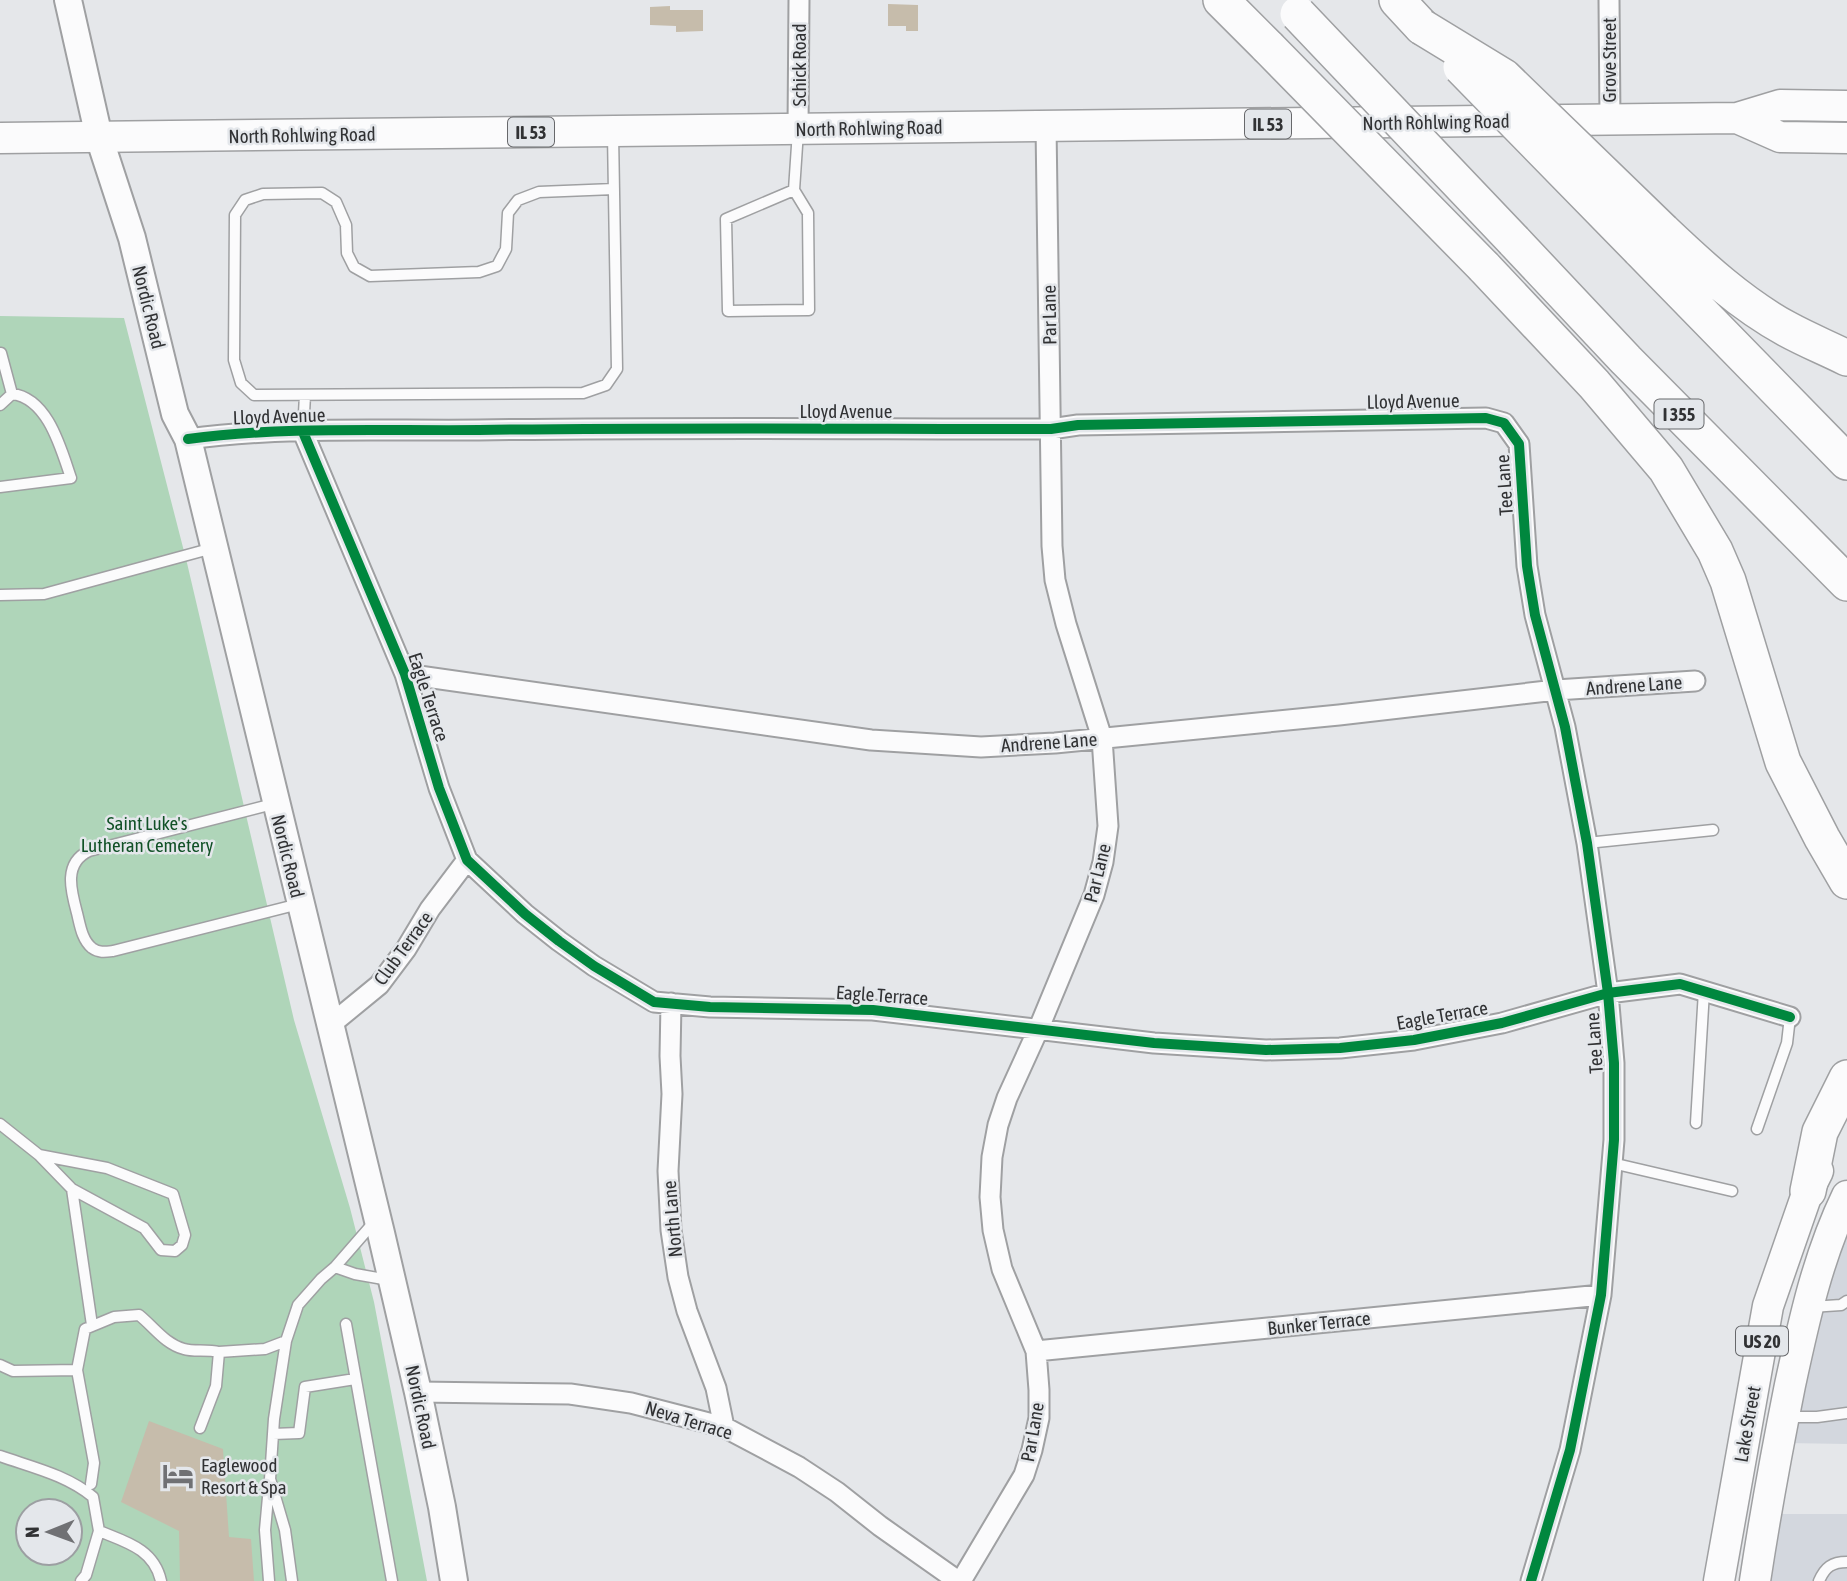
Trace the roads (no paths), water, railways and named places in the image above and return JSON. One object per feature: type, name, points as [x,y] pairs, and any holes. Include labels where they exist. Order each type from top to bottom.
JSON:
[{"type":"highway","points":[[1221,0],[1484,267],[1594,384],[1666,469],[1715,551],[1728,581],[1783,762],[1847,881]]},
{"type":"highway","name":"I 355","points":[[1292,7],[1635,370],[1847,583]]},
{"type":"highway","points":[[1410,14],[1504,77],[1847,462]]},
{"type":"highway","points":[[1652,240],[1699,265],[1748,304],[1787,329],[1847,358]]},
{"type":"highway","points":[[1808,1191],[1820,1132],[1847,1078]]},
{"type":"main road","name":"North Rohlwing Road","points":[[0,138],[1737,118],[1780,105],[1847,106]]},
{"type":"main road","name":"North Rohlwing Road","points":[[1737,118],[1780,137],[1847,138]]},
{"type":"main road","name":"Lake Street","points":[[1719,1581],[1768,1306],[1808,1191],[1847,1114]]},
{"type":"main road","name":"Lake Street","points":[[1755,1581],[1807,1307],[1816,1274],[1847,1196]]},
{"type":"street","name":"Schick Road","points":[[798,129],[799,0]]},
{"type":"street","name":"Grove Street","points":[[1609,0],[1609,120]]},
{"type":"street","name":"Nordic Road","points":[[72,3],[99,137],[132,238],[176,414],[188,439],[377,1218],[418,1392],[454,1581]]},
{"type":"street","name":"Par Lane","points":[[960,1581],[1024,1475],[1039,1418],[1036,1351],[1002,1269],[993,1230],[990,1197],[992,1157],[998,1125],[1007,1098],[1087,913],[1103,862],[1108,827],[1102,738],[1066,624],[1055,580],[1052,547],[1046,126]]},
{"type":"street","name":"Lloyd Avenue","points":[[188,439],[303,432],[1051,429],[1078,425],[1458,418],[1486,418],[1504,423]]},
{"type":"street","name":"Tee Lane","points":[[1504,423],[1519,444],[1527,566],[1535,615],[1565,727],[1587,843],[1608,993],[1614,1063],[1612,1163],[1601,1295],[1570,1450],[1531,1581]]},
{"type":"street","name":"Eagle Terrace","points":[[303,432],[405,674],[439,788],[467,860],[525,914],[594,966],[654,1002],[710,1007],[873,1010],[1207,1048],[1266,1050],[1340,1048],[1414,1040],[1471,1030],[1608,993],[1680,984],[1790,1017]]},
{"type":"street","name":"Andrene Lane","points":[[405,674],[871,740],[981,747],[1339,715],[1556,690],[1695,681]]},
{"type":"street","name":"Club Terrace","points":[[329,1026],[379,985],[467,860]]},
{"type":"street","name":"North Lane","points":[[671,1003],[672,1094],[668,1171],[671,1230],[687,1311],[716,1388],[724,1427]]},
{"type":"street","name":"Bunker Terrace","points":[[1036,1351],[1601,1295]]},
{"type":"street","name":"Neva Terrace","points":[[418,1392],[570,1394],[631,1403],[724,1427],[799,1467],[960,1581]]},
{"type":"lane","points":[[794,190],[726,219],[728,311],[809,310],[808,213],[794,190],[798,129]]},
{"type":"lane","points":[[612,131],[614,189],[617,369],[606,386],[583,393],[254,395],[241,383],[234,360],[235,215],[245,200],[263,194],[322,193],[336,202],[346,225],[348,253],[354,267],[370,276],[479,272],[497,266],[506,249],[508,213],[517,200],[539,192],[614,189]]},
{"type":"lane","points":[[1,353],[12,394]]},
{"type":"lane","points":[[0,405],[12,394],[22,395],[46,416],[71,478],[0,487]]},
{"type":"lane","points":[[303,432],[305,395]]},
{"type":"lane","points":[[0,595],[44,594],[214,548]]},
{"type":"lane","points":[[275,803],[89,851],[82,855],[74,867],[71,874],[71,892],[82,934],[94,949],[102,952],[300,904]]},
{"type":"lane","points":[[1587,843],[1713,830]]},
{"type":"lane","points":[[1696,1123],[1704,991]]},
{"type":"lane","points":[[1757,1129],[1787,1043],[1790,1017]]},
{"type":"lane","points":[[0,1124],[39,1155],[72,1189],[144,1228],[161,1250],[175,1251],[182,1245],[185,1235],[173,1194],[107,1168],[39,1155]]},
{"type":"lane","points":[[1612,1163],[1732,1191]]},
{"type":"lane","points":[[72,1189],[92,1325]]},
{"type":"lane","points":[[269,1581],[265,1530],[273,1434],[286,1341],[298,1305],[321,1279],[335,1268],[377,1218]]},
{"type":"lane","points":[[335,1268],[392,1280]]},
{"type":"lane","points":[[1807,1307],[1841,1305],[1847,1301]]},
{"type":"lane","points":[[82,1581],[99,1531],[91,1484],[94,1463],[77,1370],[85,1329],[114,1317],[139,1315],[165,1340],[187,1350],[219,1352],[265,1349],[286,1341]]},
{"type":"lane","points":[[346,1324],[392,1581]]},
{"type":"lane","points":[[200,1428],[216,1386],[219,1352]]},
{"type":"lane","points":[[0,1366],[13,1371],[77,1370]]},
{"type":"lane","points":[[273,1434],[299,1433],[305,1387],[355,1379]]},
{"type":"lane","points":[[1784,1417],[1847,1413]]},
{"type":"lane","points":[[0,1456],[80,1486],[93,1497]]},
{"type":"lane","points":[[270,1479],[285,1530],[292,1581]]},
{"type":"lane","points":[[80,1486],[91,1484]]},
{"type":"lane","points":[[99,1531],[143,1551],[158,1567],[162,1581]]},
{"type":"lane","points":[[1819,1581],[1832,1563],[1847,1562]]},
{"type":"place","name":"Eaglewood Resort & Spa","points":[[178,1476]]},
{"type":"park label","name":"Saint Luke's Lutheran Cemetery","points":[[147,834]]}]
